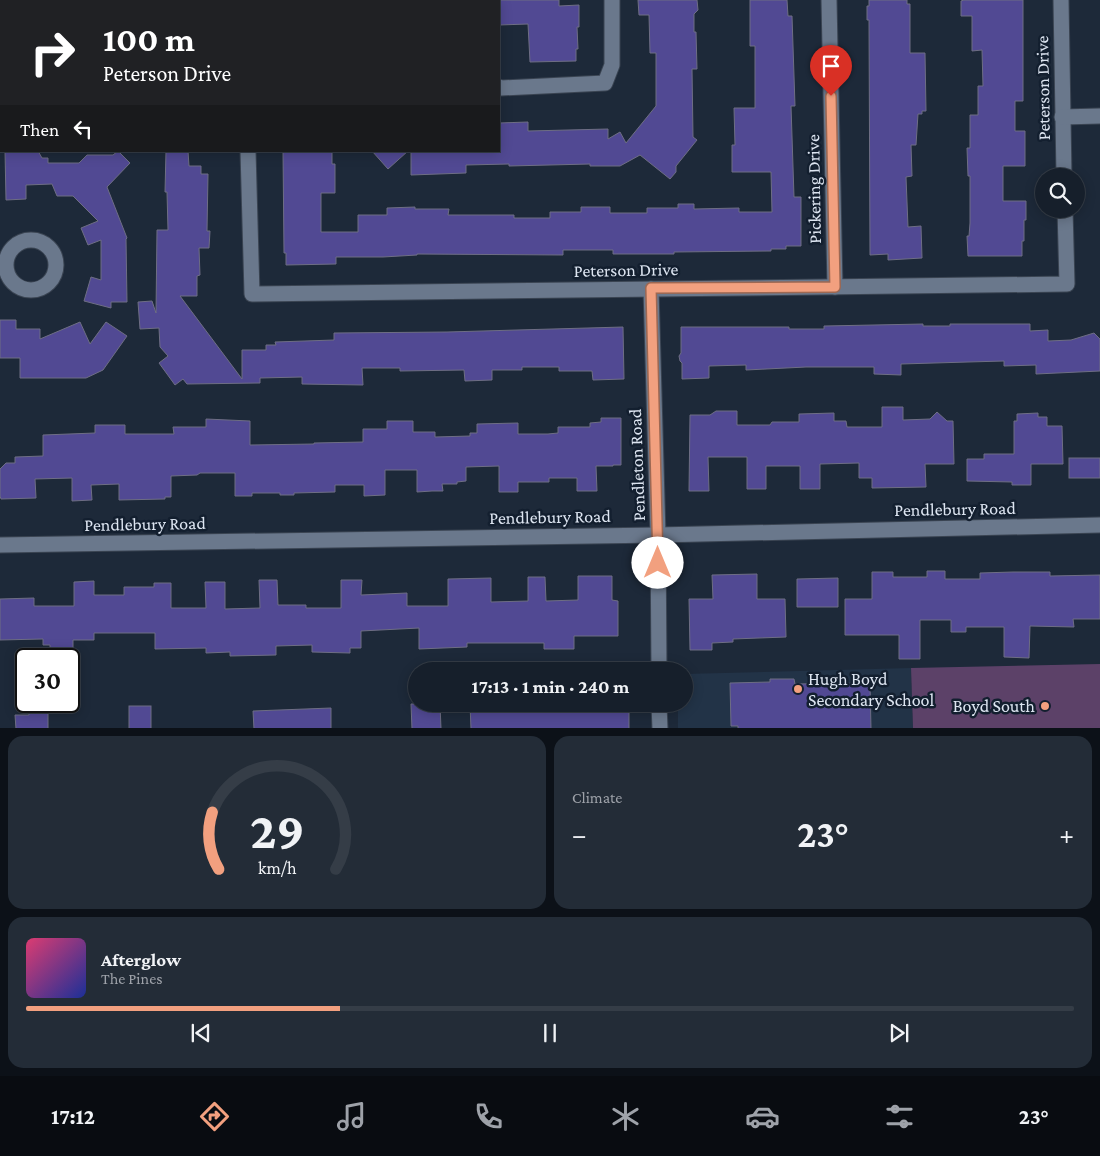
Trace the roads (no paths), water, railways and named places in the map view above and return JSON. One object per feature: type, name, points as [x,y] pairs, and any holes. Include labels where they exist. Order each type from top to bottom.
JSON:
[{"type":"street","points":[[500,88],[605,84],[612,65],[612,0]]},
{"type":"street","name":"Pickering Drive","points":[[829,0],[835,287]]},
{"type":"street","name":"Peterson Drive","points":[[1060,0],[1064,168]]},
{"type":"street","points":[[1062,117],[1100,116]]},
{"type":"street","name":"Peterson Drive","points":[[248,152],[252,294],[1067,284],[1065,218]]},
{"type":"street","name":"Pendleton Road","points":[[651,288],[658,534],[659,662]]},
{"type":"street","name":"Pendlebury Road","points":[[0,545],[658,534],[1100,524]]},
{"type":"street","points":[[659,712],[660,728]]},
{"type":"place","name":"Hugh Boyd Secondary School","points":[[798,689]]},
{"type":"place","name":"Boyd South","points":[[1045,706]]}]
